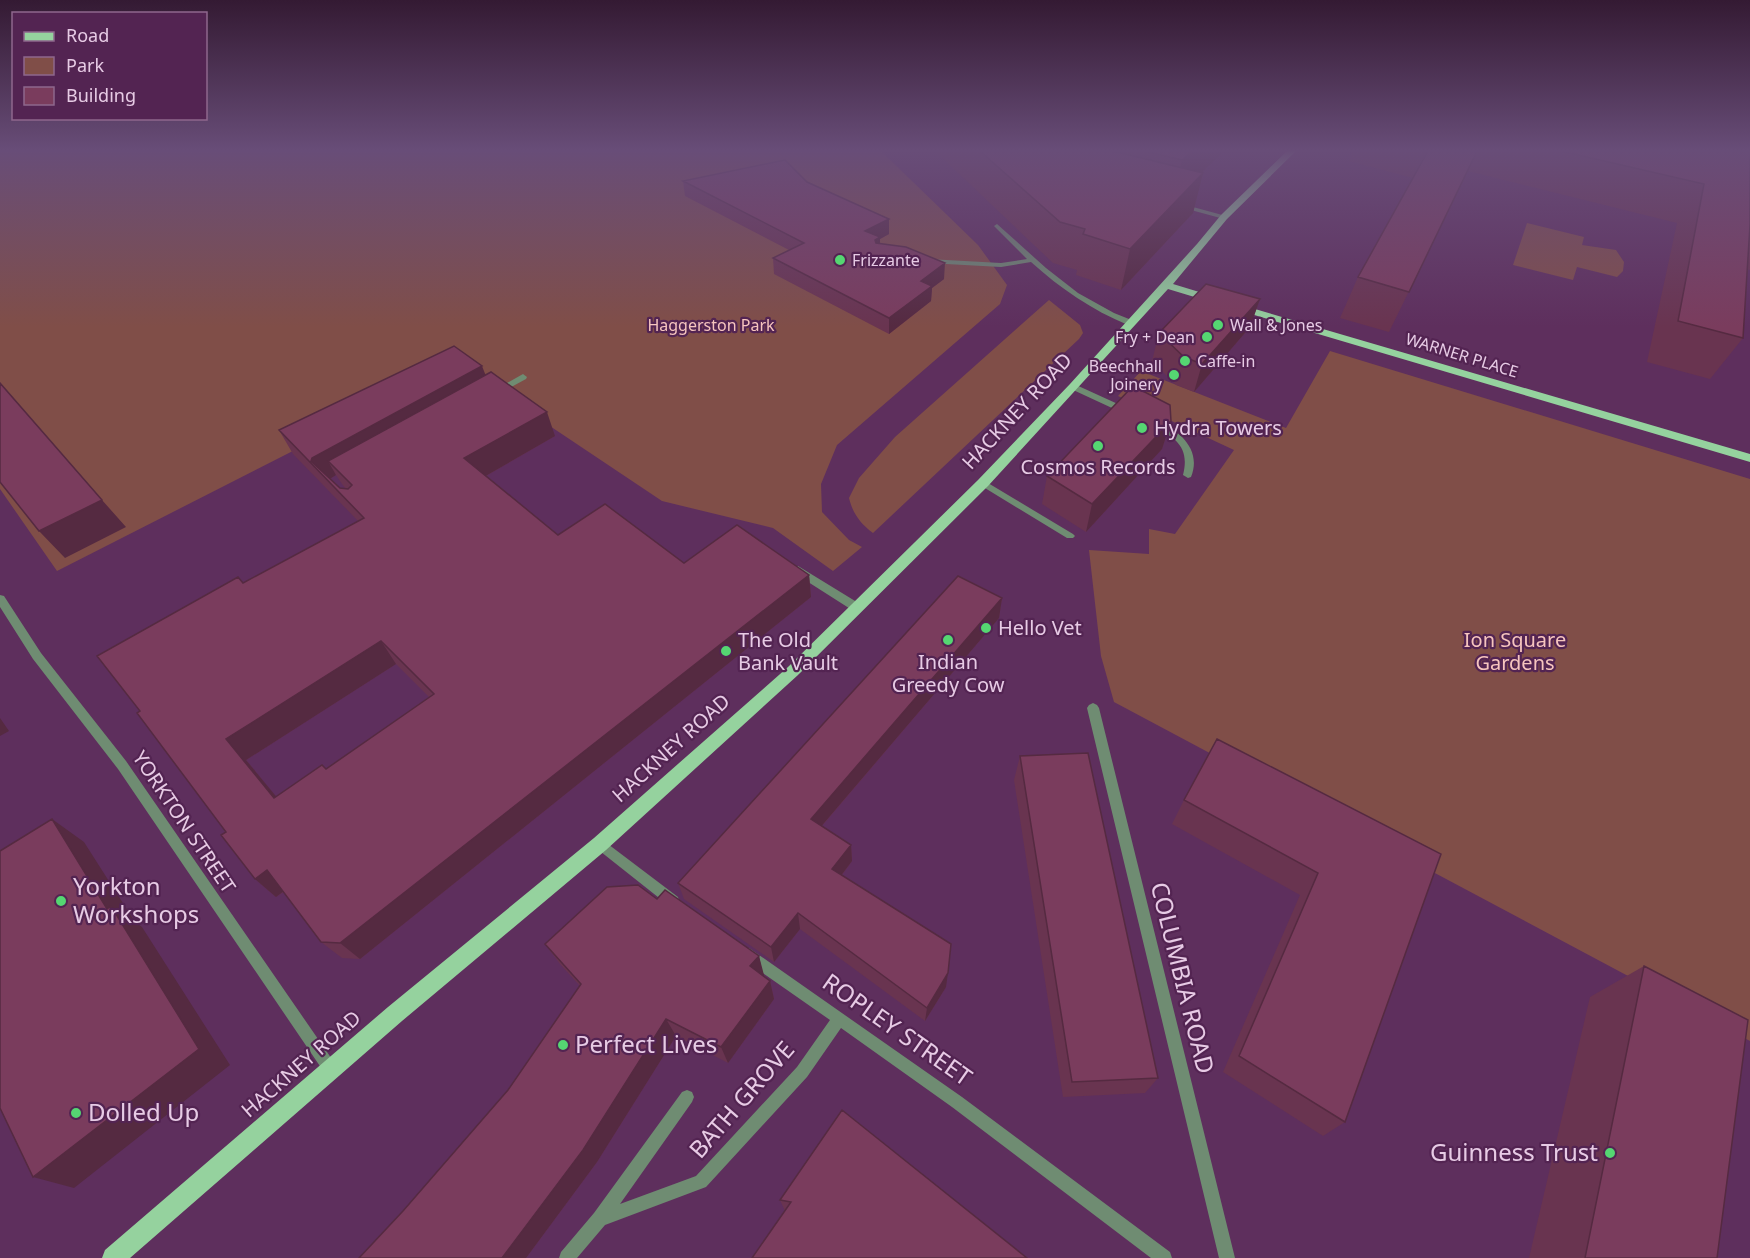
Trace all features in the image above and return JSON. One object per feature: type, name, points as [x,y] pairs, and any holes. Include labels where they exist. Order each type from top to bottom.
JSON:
[{"type":"main road","name":"HACKNEY ROAD","points":[[113,1258],[331,1070],[600,844],[793,671],[983,483],[1074,387],[1232,210]]},
{"type":"main road","name":"WARNER PLACE","points":[[1166,285],[1750,458]]},
{"type":"street","points":[[1196,210],[1224,217]]},
{"type":"street","points":[[997,226],[1032,260],[1096,309],[1131,323]]},
{"type":"street","points":[[916,260],[1001,264],[1032,260]]},
{"type":"street","points":[[487,396],[523,377]]},
{"type":"street","points":[[1074,387],[1139,416]]},
{"type":"street","points":[[1148,420],[1170,431],[1190,452],[1192,464],[1188,475]]},
{"type":"street","points":[[983,483],[1070,536]]},
{"type":"street","points":[[790,565],[856,607]]},
{"type":"street","name":"YORKTON STREET","points":[[1,603],[37,656],[122,765],[331,1070]]},
{"type":"street","name":"COLUMBIA ROAD","points":[[1093,708],[1227,1258]]},
{"type":"street","points":[[600,844],[638,876],[686,910]]},
{"type":"street","name":"ROPLEY STREET","points":[[734,944],[957,1102],[1164,1258]]},
{"type":"street","name":"BATH GROVE","points":[[600,1219],[701,1182],[802,1072],[839,1019]]},
{"type":"street","name":"BATH GROVE","points":[[567,1258],[600,1219],[687,1097]]},
{"type":"green space","name":"Haggerston Park","points":[[0,210],[942,210],[978,245],[1007,285],[1000,304],[837,445],[821,484],[822,512],[849,540],[862,547],[833,571],[773,528],[662,501],[460,366],[57,571],[0,489]]},
{"type":"green space","points":[[1527,223],[1584,237],[1582,245],[1616,250],[1624,262],[1623,271],[1617,277],[1577,267],[1573,280],[1513,265]]},
{"type":"green space","points":[[1049,300],[1080,325],[1083,333],[1079,339],[873,533],[864,526],[849,498],[859,478],[895,437]]},
{"type":"green space","name":"Ion Square Gardens","points":[[1330,351],[1750,479],[1750,1041],[1114,702],[1101,656],[1089,550],[1149,554],[1149,529],[1175,534],[1234,450],[1118,396],[1141,371],[1286,428]]},
{"type":"building","points":[[739,210],[868,210],[889,219],[865,231],[880,237],[875,240],[876,243],[906,247],[945,263],[921,281],[932,286],[889,318],[773,258],[804,243]]},
{"type":"building","points":[[1046,210],[1168,210],[1130,249],[1083,234],[1085,229],[1060,222]]},
{"type":"building","points":[[1395,210],[1449,210],[1409,292],[1358,277]]},
{"type":"building","points":[[1699,210],[1750,210],[1743,338],[1678,321]]},
{"type":"building","points":[[1206,284],[1260,299],[1202,364],[1184,357],[1159,333]]},
{"type":"building","points":[[454,346],[482,366],[312,458],[311,461],[340,488],[348,489],[352,485],[328,461],[491,372],[547,412],[464,458],[558,535],[605,504],[684,563],[737,525],[809,575],[340,943],[321,942],[267,870],[255,879],[221,835],[226,832],[137,713],[140,711],[97,656],[238,577],[243,583],[364,518],[279,430]],"holes":[[[381,641],[434,694],[326,769],[322,765],[274,798],[226,739]]]},
{"type":"building","points":[[0,383],[102,500],[39,531],[0,482]]},
{"type":"building","points":[[1133,386],[1170,405],[1171,421],[1092,504],[1047,476]]},
{"type":"building","points":[[958,576],[1002,598],[811,819],[851,845],[832,869],[951,944],[948,973],[927,1008],[798,913],[771,947],[678,883]]},
{"type":"building","points":[[1217,739],[1441,854],[1345,1122],[1239,1056],[1318,873],[1184,800]]},
{"type":"building","points":[[1088,753],[1158,1078],[1072,1082],[1020,756]]},
{"type":"building","points":[[52,819],[107,909],[111,906],[199,1049],[33,1177],[0,1108],[0,851]]},
{"type":"building","points":[[638,885],[657,899],[665,890],[759,956],[750,966],[770,981],[721,1047],[666,1019],[583,1150],[502,1258],[359,1258],[508,1090],[581,984],[545,944],[607,887]]},
{"type":"building","points":[[1644,966],[1748,1020],[1717,1258],[1585,1258]]},
{"type":"building","points":[[842,1110],[1027,1258],[752,1258],[791,1202],[780,1200]]},
{"type":"place","name":"Frizzante","points":[[840,260]]},
{"type":"place","name":"Wall & Jones","points":[[1218,325]]},
{"type":"place","name":"Fry + Dean","points":[[1207,337]]},
{"type":"place","name":"Caffe-in","points":[[1185,361]]},
{"type":"place","name":"Beechhall Joinery","points":[[1174,375]]},
{"type":"place","name":"Hydra Towers","points":[[1142,428]]},
{"type":"place","name":"Cosmos Records","points":[[1098,446]]},
{"type":"place","name":"Hello Vet","points":[[986,628]]},
{"type":"place","name":"Indian Greedy Cow","points":[[948,640]]},
{"type":"place","name":"The Old Bank Vault","points":[[726,651]]},
{"type":"place","name":"Yorkton Workshops","points":[[61,901]]},
{"type":"place","name":"Perfect Lives","points":[[563,1045]]},
{"type":"place","name":"Dolled Up","points":[[76,1113]]},
{"type":"place","name":"Guinness Trust","points":[[1610,1153]]}]
